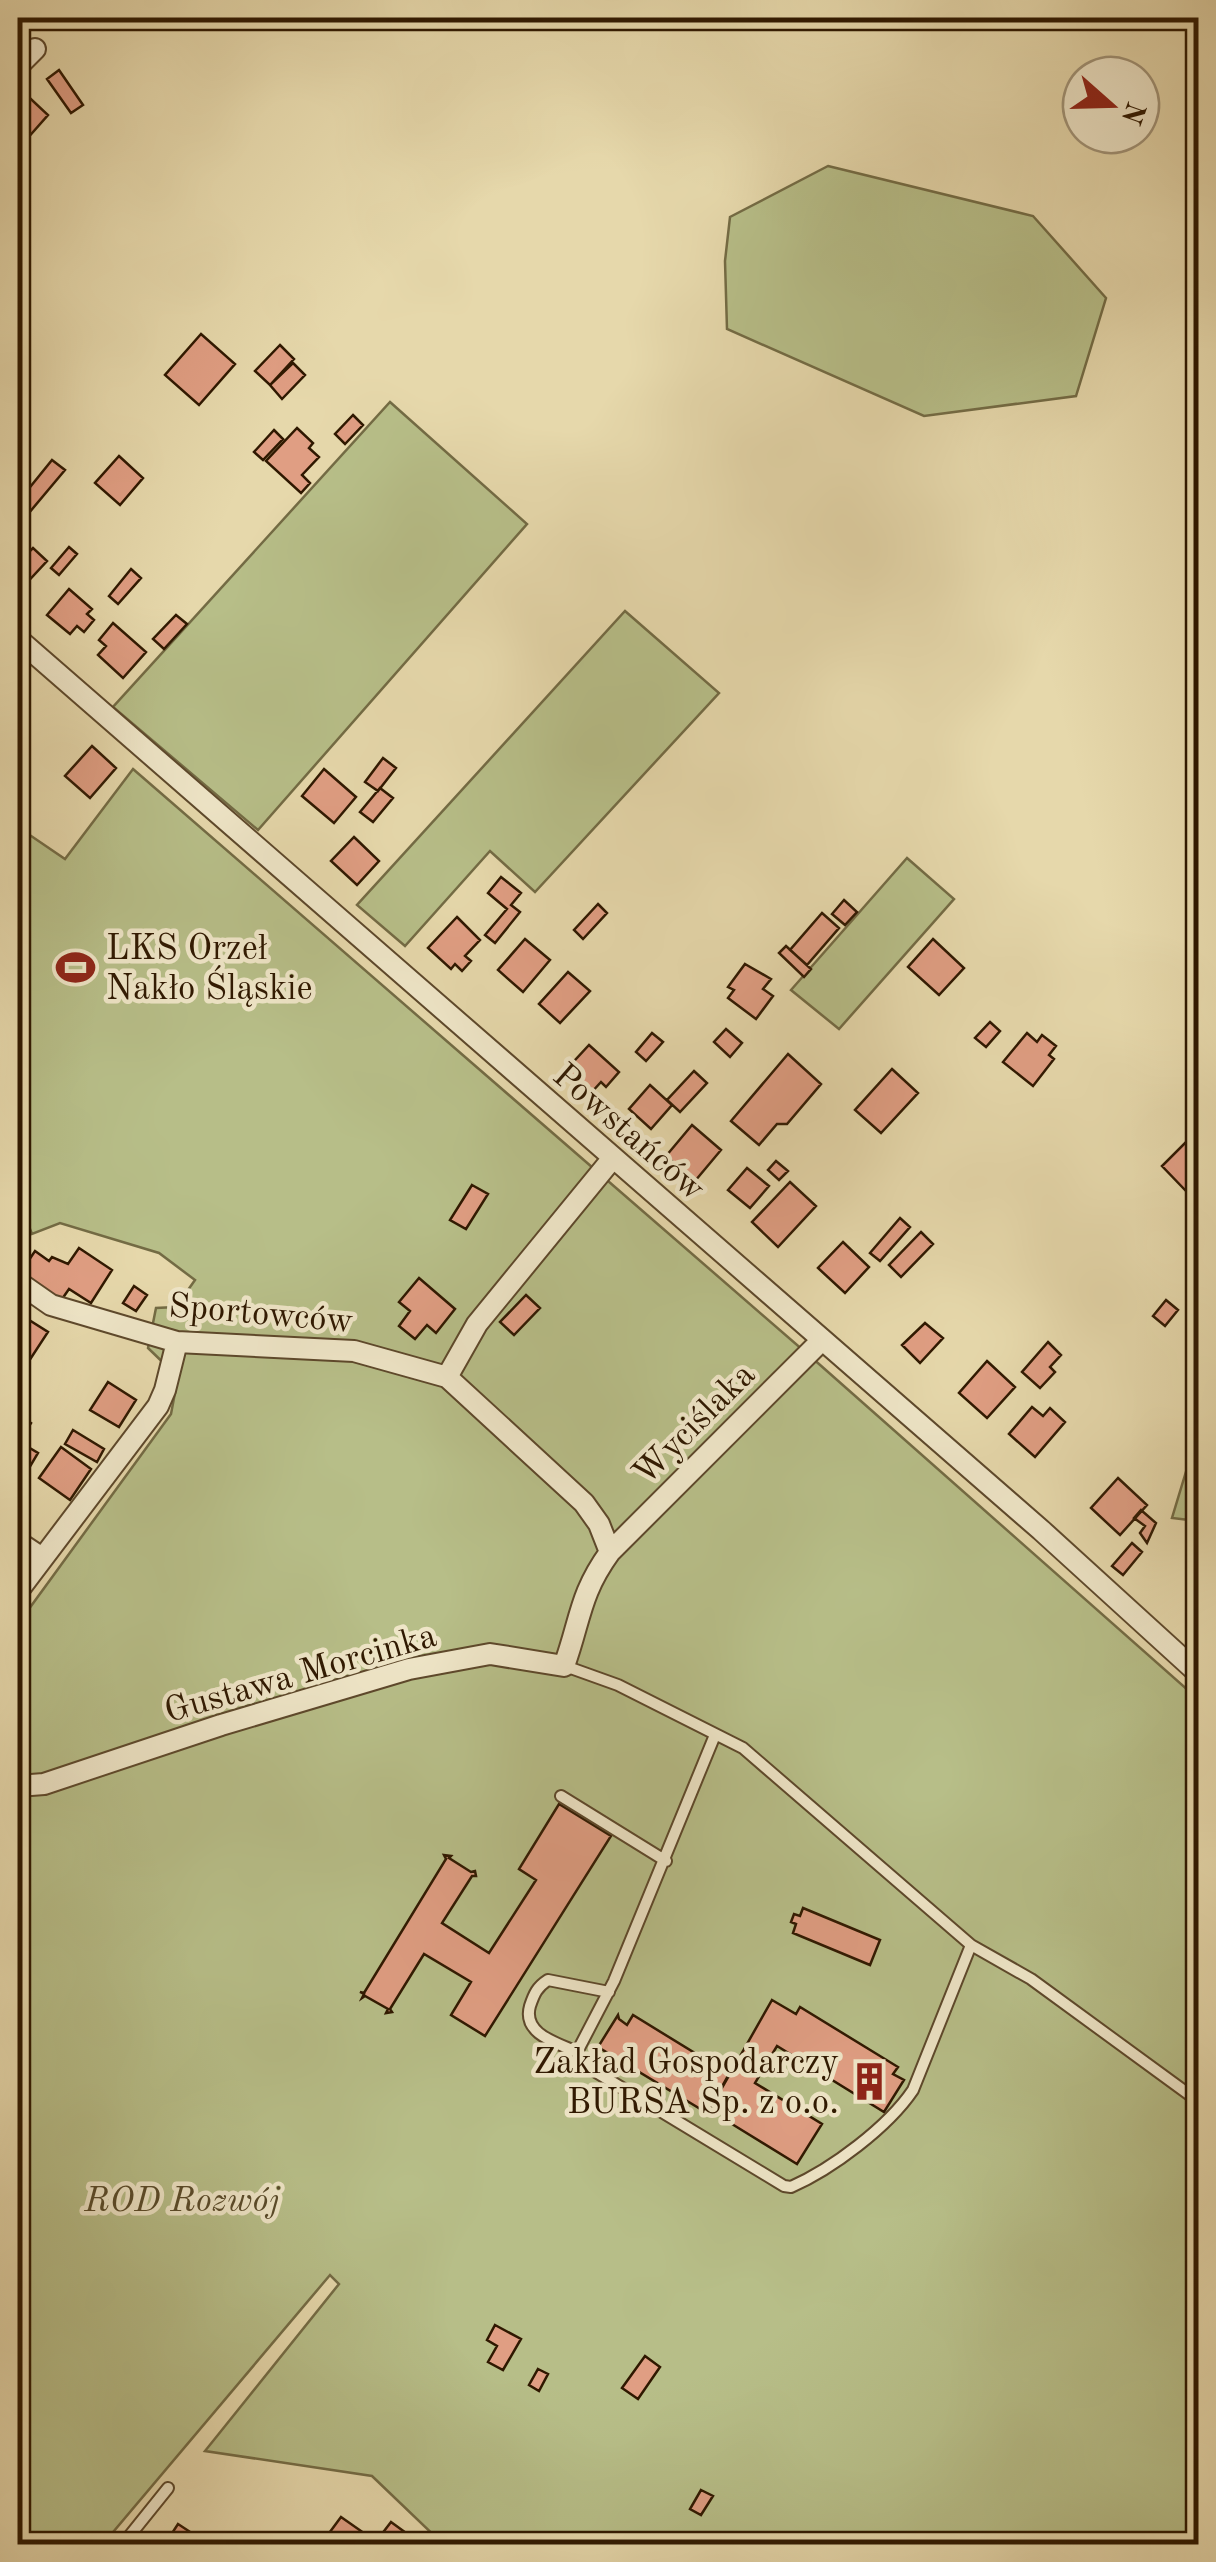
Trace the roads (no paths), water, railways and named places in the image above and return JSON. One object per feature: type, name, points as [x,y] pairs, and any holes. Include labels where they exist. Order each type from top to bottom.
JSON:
[{"type":"street","points":[[18,66],[35,49]]},
{"type":"street","name":"Powstańców","points":[[18,640],[1041,1530],[1198,1673]]},
{"type":"street","points":[[564,1666],[581,1602],[610,1552],[599,1524],[584,1503],[447,1377],[478,1324],[612,1158]]},
{"type":"street","name":"Sportowców","points":[[18,1282],[50,1305],[177,1342],[354,1351],[447,1377]]},
{"type":"street","name":"Wyciślaka","points":[[610,1552],[821,1341]]},
{"type":"street","points":[[18,1591],[158,1406],[177,1342]]},
{"type":"street","points":[[18,1542],[42,1558]]},
{"type":"street","name":"Gustawa Morcinka","points":[[18,1786],[60,1779],[410,1669],[490,1654],[564,1666]]},
{"type":"lane","points":[[564,1666],[618,1685],[766,1765],[971,1945],[1031,1979],[1198,2101]]},
{"type":"lane","points":[[578,2052],[666,1861],[716,1735]]},
{"type":"lane","points":[[561,1796],[666,1861]]},
{"type":"lane","points":[[608,1992],[548,1980],[534,1994],[528,2015],[530,2024],[536,2032],[578,2052],[582,2063],[791,2188],[882,2128],[904,2104],[971,1945]]},
{"type":"lane","points":[[122,2544],[168,2488]]},
{"type":"place","name":"LKS Orzeł Nakło Śląskie","points":[[76,967]]},
{"type":"place","name":"Zakład Gospodarczy BURSA Sp. z o.o.","points":[[869,2081]]},
{"type":"park label","name":"ROD Rozwój","points":[[182,2199]]}]
